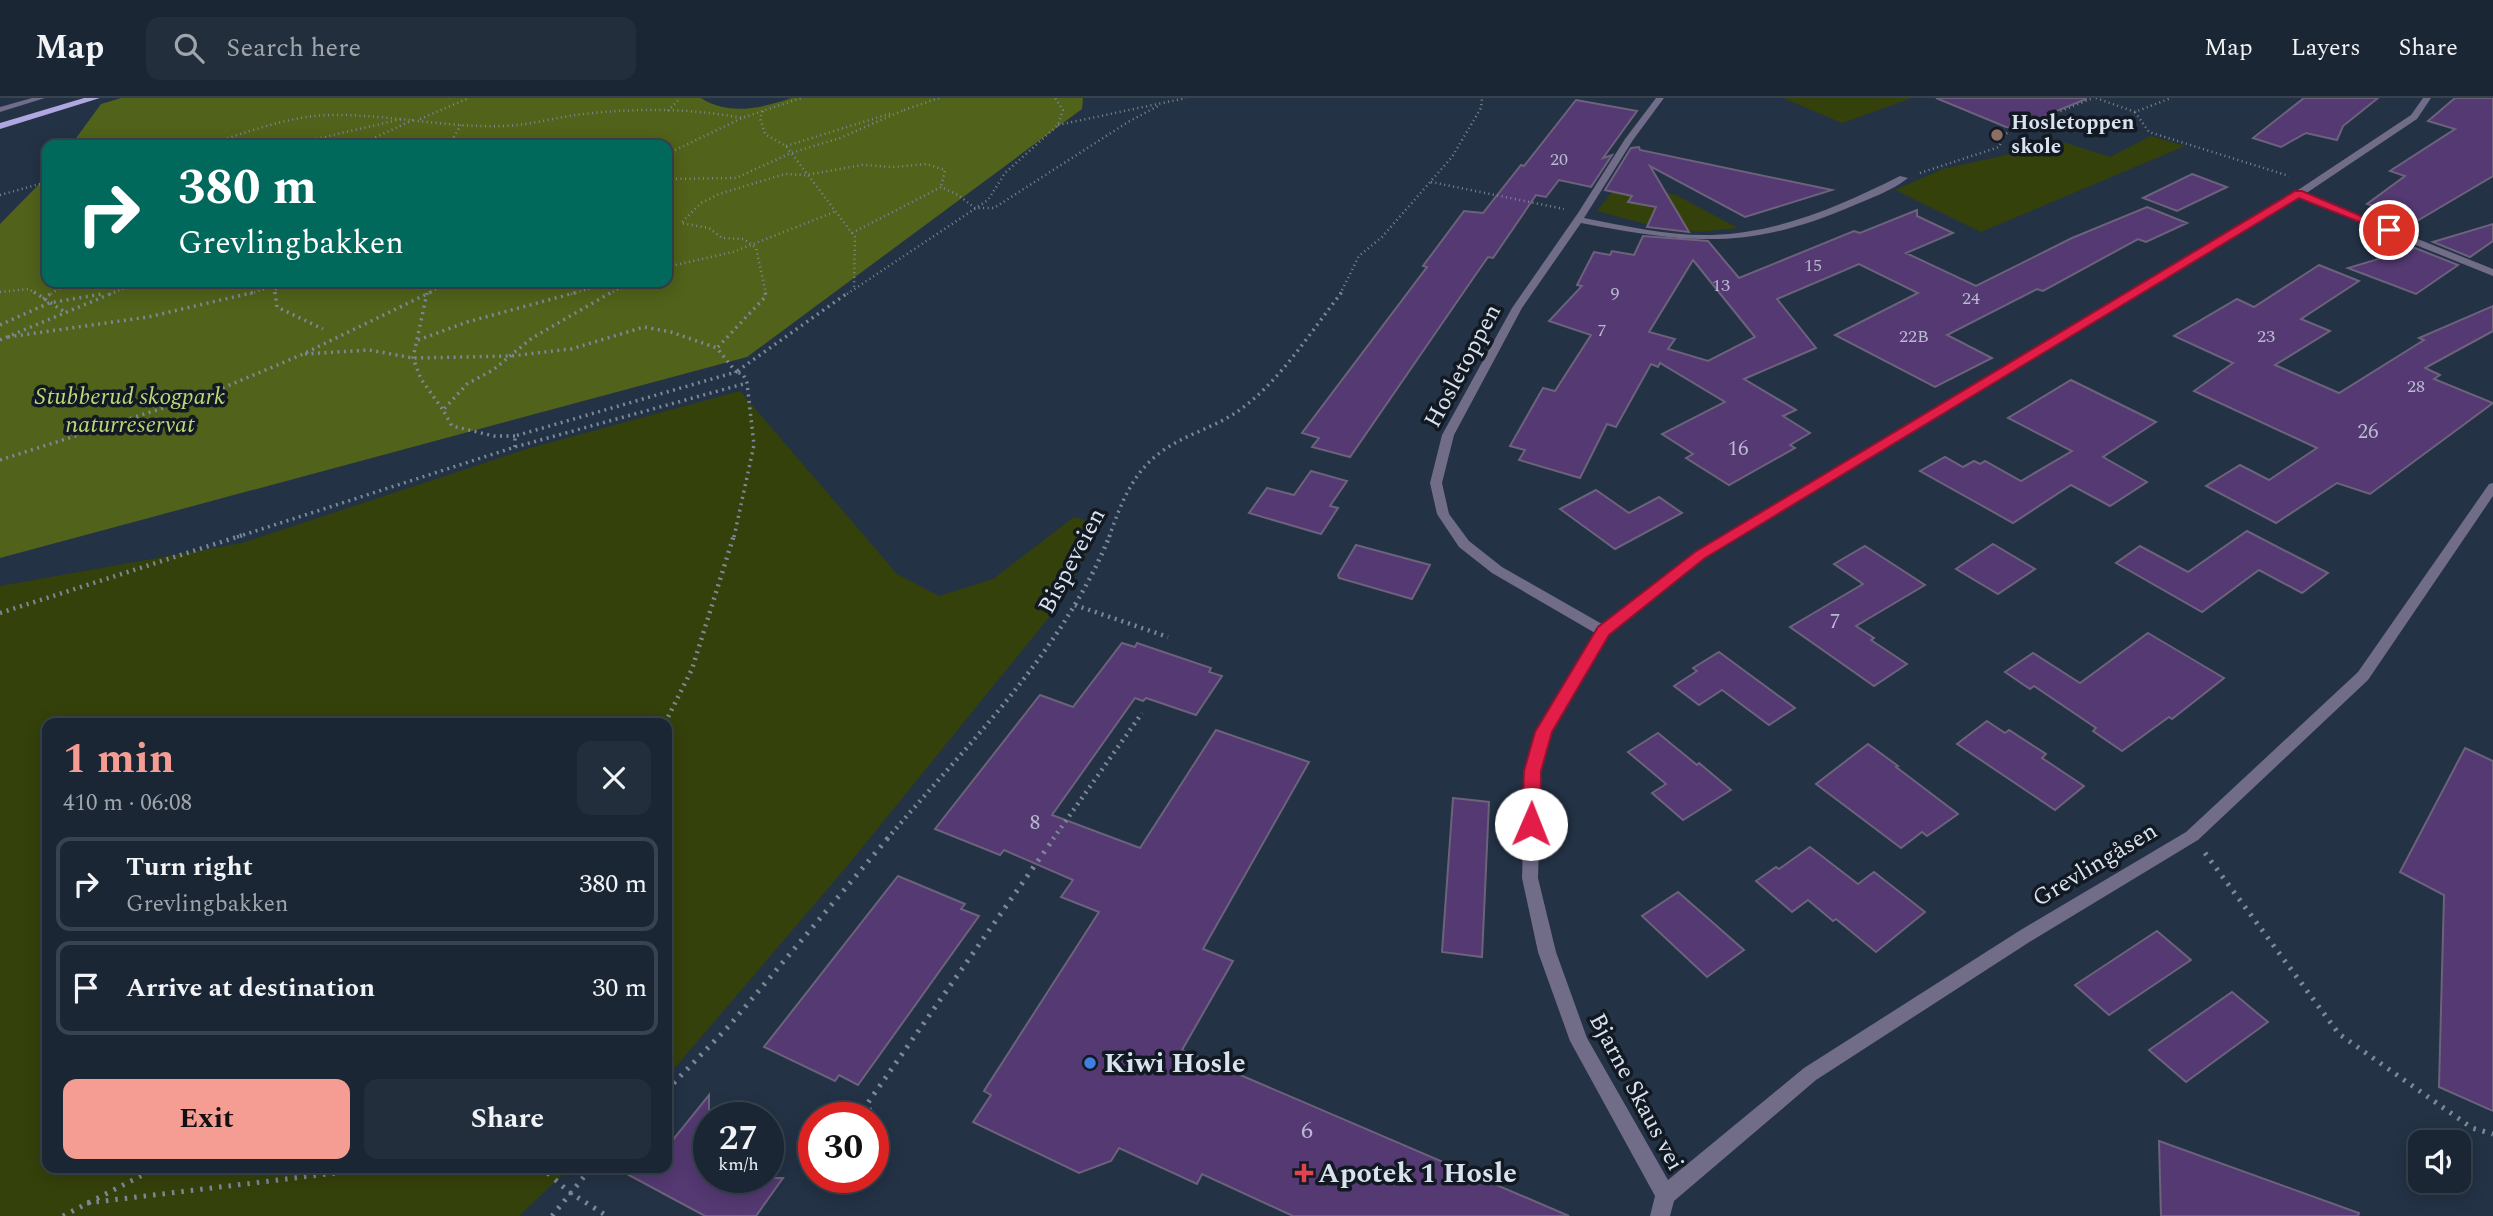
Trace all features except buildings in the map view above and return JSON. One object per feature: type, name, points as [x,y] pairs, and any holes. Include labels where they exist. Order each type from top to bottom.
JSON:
[{"type":"main road","points":[[0,125],[95,98]]},
{"type":"street","points":[[0,110],[41,98]]},
{"type":"street","name":"Hosletoppen","points":[[1603,631],[1497,570],[1464,544],[1443,514],[1436,483],[1448,435],[1517,308],[1580,217],[1629,139],[1660,98]]},
{"type":"street","name":"Bjarne Skaus vei","points":[[1665,1195],[1579,1041],[1547,952],[1530,878],[1533,771],[1544,732],[1603,631],[1700,555],[2314,184],[2414,117],[2427,98]]},
{"type":"street","points":[[1580,217],[1673,236],[1712,238],[1756,233],[1810,220],[1903,178]]},
{"type":"street","points":[[2298,194],[2493,273]]},
{"type":"street","name":"Grevlingåsen","points":[[1665,1195],[1811,1074],[2025,936],[2192,836],[2363,676],[2493,487]]},
{"type":"street","points":[[1660,1216],[1665,1195]]},
{"type":"path","points":[[370,140],[469,98]]},
{"type":"path","points":[[668,112],[680,98]]},
{"type":"path","points":[[672,152],[742,118],[801,98]]},
{"type":"path","points":[[672,179],[736,178],[790,153],[840,138],[939,98]]},
{"type":"path","points":[[427,293],[427,309],[413,358],[420,376],[452,425],[494,436],[514,436],[736,372],[854,288],[963,219],[988,200],[1004,173],[1058,125],[1063,110],[1055,98]]},
{"type":"path","points":[[1058,125],[1186,98]]},
{"type":"path","points":[[1903,178],[1999,147],[2004,134],[2094,98],[2135,112],[2149,132],[2314,184]]},
{"type":"path","points":[[2135,112],[2171,98]]},
{"type":"path","name":"Bispeveien","points":[[672,1085],[729,1026],[1021,681],[1075,605],[1108,539],[1127,489],[1160,452],[1240,410],[1264,389],[1344,289],[1359,256],[1382,237],[1452,156],[1483,99]]},
{"type":"path","points":[[941,187],[958,195],[975,208],[994,208],[1128,122],[1160,105]]},
{"type":"path","points":[[786,146],[873,117],[904,110]]},
{"type":"path","points":[[222,140],[290,119],[330,116],[406,118],[461,125],[506,126],[606,111],[706,111],[742,118]]},
{"type":"path","points":[[763,111],[760,118],[765,134],[786,146],[806,174],[824,192],[855,237],[854,288]]},
{"type":"path","points":[[315,140],[370,129],[406,118]]},
{"type":"path","points":[[452,140],[461,125]]},
{"type":"path","points":[[717,348],[766,296],[757,248],[744,239],[722,238],[709,228],[681,223],[701,203],[719,194],[785,174],[806,174],[862,165],[894,167],[926,164],[945,170],[941,187],[852,233]]},
{"type":"path","points":[[1431,182],[1580,217]]},
{"type":"path","points":[[0,197],[42,183]]},
{"type":"path","points":[[672,266],[705,260],[837,211]]},
{"type":"path","points":[[43,299],[61,287]]},
{"type":"path","points":[[0,340],[126,287]]},
{"type":"path","points":[[8,337],[136,320],[228,300],[270,287]]},
{"type":"path","points":[[276,287],[274,294],[277,307],[323,328]]},
{"type":"path","points":[[0,460],[213,392],[301,355],[441,287]]},
{"type":"path","points":[[418,340],[467,322],[596,287]]},
{"type":"path","points":[[443,410],[467,384],[532,338],[584,306],[622,287]]},
{"type":"path","points":[[0,292],[29,289],[64,311]]},
{"type":"path","points":[[0,326],[49,303],[112,292]]},
{"type":"path","points":[[301,355],[369,350],[413,358],[510,356],[571,349],[644,327],[671,332],[717,348],[736,372],[743,374],[747,383],[754,445],[733,540],[692,669],[668,718]]},
{"type":"path","points":[[0,613],[515,447],[747,383]]},
{"type":"path","points":[[514,436],[515,447]]},
{"type":"path","points":[[1075,605],[1168,637]]},
{"type":"path","points":[[868,1102],[1142,713]]},
{"type":"path","points":[[2192,836],[2339,1034],[2472,1128],[2493,1135]]},
{"type":"path","points":[[63,1216],[146,1173]]},
{"type":"path","points":[[87,1203],[336,1173]]},
{"type":"path","points":[[548,1173],[569,1192],[607,1216]]},
{"type":"path","points":[[552,1216],[586,1173]]},
{"type":"green space","name":"Stubberud skogpark naturreservat","points":[[121,98],[701,98],[711,104],[734,109],[769,105],[791,98],[1083,98],[1082,109],[747,357],[0,558],[0,224],[42,181],[42,287],[672,287],[672,140],[75,140],[101,104]]},
{"type":"green space","points":[[1783,98],[1912,98],[1842,123]]},
{"type":"green space","points":[[2151,136],[2185,146],[1981,232],[1895,190],[1943,169],[2063,142],[2110,157]]},
{"type":"green space","points":[[1620,182],[1676,195],[1738,228],[1699,232],[1642,223],[1597,211]]},
{"type":"green space","points":[[740,391],[897,574],[939,596],[993,579],[1074,517],[1101,525],[1059,605],[848,865],[672,1071],[672,718],[42,718],[42,1173],[565,1173],[519,1216],[0,1216],[0,586],[242,543],[530,448]]},
{"type":"place","name":"Hosletoppen skole","points":[[1997,135]]},
{"type":"place","name":"Kiwi Hosle","points":[[1090,1063]]},
{"type":"place","name":"Apotek 1 Hosle","points":[[1304,1173]]},
{"type":"route","points":[[1531,824],[1533,771],[1544,732],[1603,631],[1700,555],[2152,279],[2298,194],[2389,230]]}]
